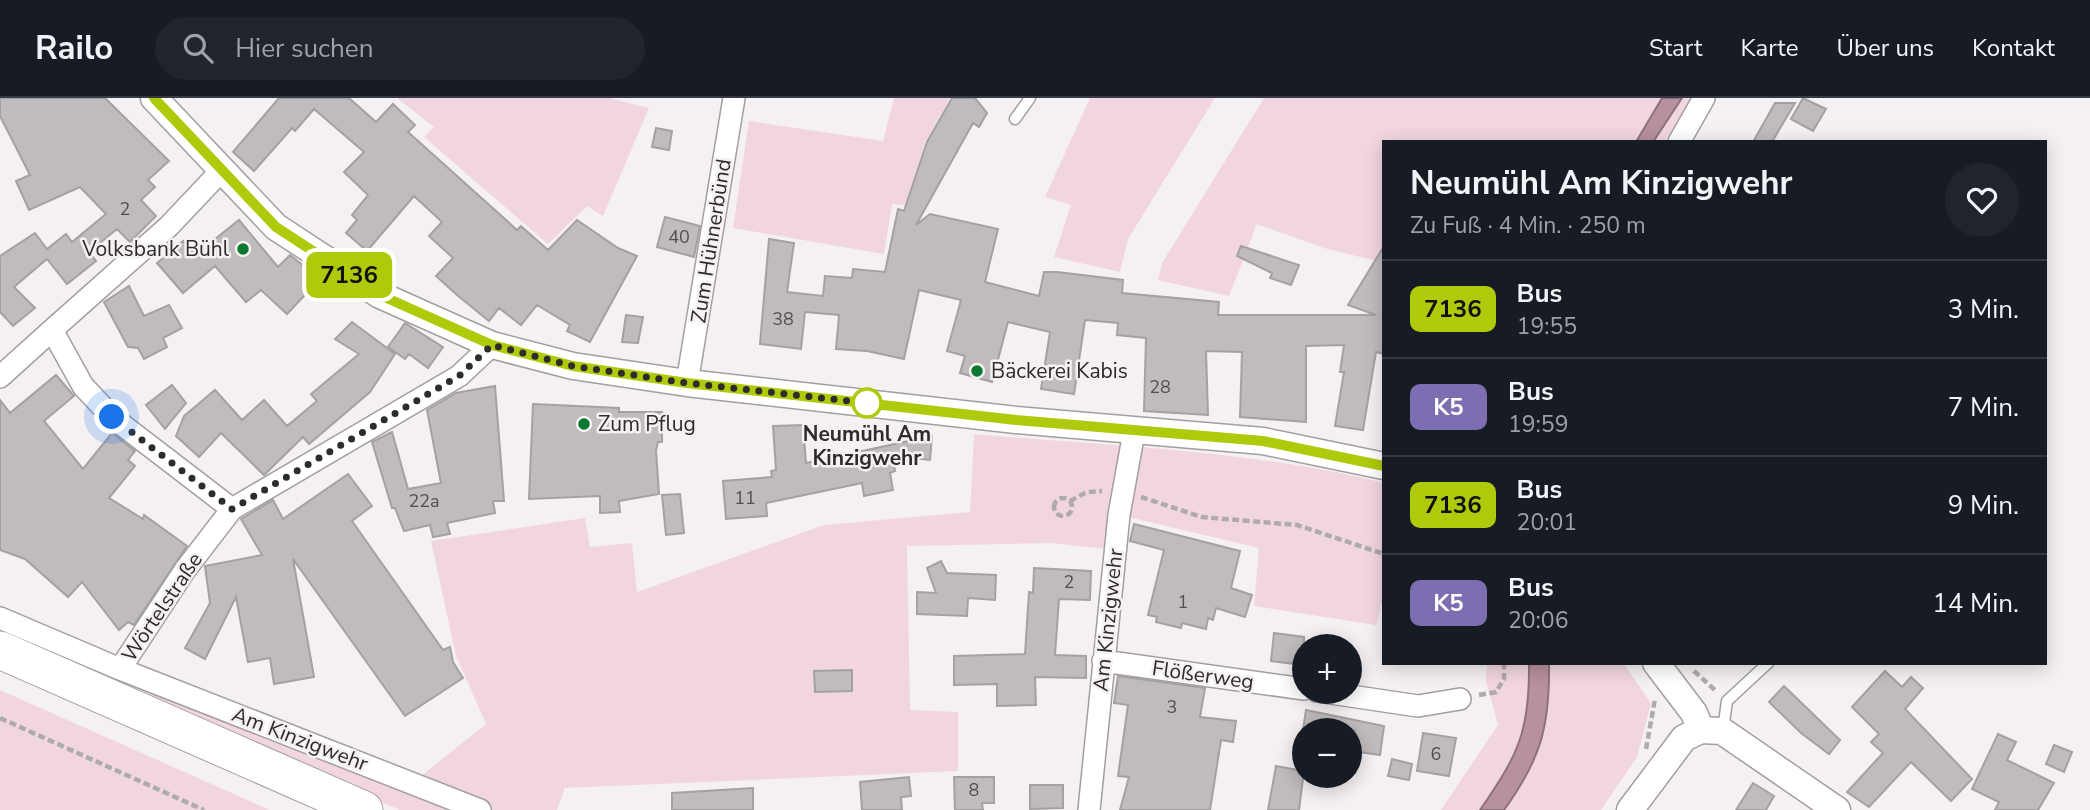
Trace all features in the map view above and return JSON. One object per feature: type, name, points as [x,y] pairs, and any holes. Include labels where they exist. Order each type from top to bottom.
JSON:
[{"type":"highway","points":[[0,650],[364,810]]},
{"type":"highway","points":[[0,675],[308,810]]},
{"type":"street","points":[[154,98],[276,227],[380,295],[492,345],[573,366],[687,383],[1134,432],[1263,441],[1382,466]]},
{"type":"street","name":"Zum Hühnerbünd","points":[[687,383],[734,98]]},
{"type":"street","points":[[1680,140],[1704,98]]},
{"type":"street","points":[[0,377],[169,226],[222,171]]},
{"type":"street","points":[[52,330],[83,386],[112,417],[232,509]]},
{"type":"street","name":"Wörtelstraße","points":[[0,618],[120,669],[185,570],[232,509],[459,376],[492,345]]},
{"type":"street","name":"Am Kinzigwehr","points":[[1089,810],[1103,661],[1134,432]]},
{"type":"street","name":"Flößerweg","points":[[1103,661],[1292,688]]},
{"type":"street","points":[[1660,665],[1684,678],[1694,713],[1712,730],[1837,810]]},
{"type":"street","name":"Am Kinzigwehr","points":[[120,669],[480,810]]},
{"type":"street","points":[[1362,698],[1418,706],[1460,699]]},
{"type":"street","points":[[1630,810],[1684,738],[1712,730]]},
{"type":"lane","points":[[1015,119],[1030,98]]},
{"type":"lane","points":[[1712,730],[1727,701],[1766,665]]},
{"type":"path","points":[[1070,501],[1070,513],[1057,514],[1055,502],[1062,498],[1070,501],[1087,492],[1124,491],[1202,517],[1297,525],[1382,553]]},
{"type":"path","points":[[1460,699],[1496,692],[1504,679],[1504,665]]},
{"type":"path","points":[[1645,751],[1654,715],[1655,696],[1684,678]]},
{"type":"path","points":[[0,718],[204,810]]},
{"type":"shaded area","points":[[397,98],[609,98],[649,108],[603,216],[587,206],[548,244],[424,137],[434,127]]},
{"type":"shaded area","points":[[894,98],[950,98],[925,143],[905,205],[892,204],[884,254],[733,228],[749,121],[883,141]]},
{"type":"shaded area","points":[[1090,98],[1215,98],[1128,239],[1120,272],[1054,257],[1071,205],[1045,197]]},
{"type":"shaded area","points":[[1264,98],[1662,98],[1637,140],[1382,140],[1382,262],[1324,248],[1257,224],[1229,296],[1158,280],[1162,263]]},
{"type":"shaded area","points":[[1662,98],[1682,98],[1654,140],[1637,140]]},
{"type":"shaded area","points":[[1682,98],[1692,98],[1665,140],[1654,140]]},
{"type":"shaded area","points":[[974,434],[1232,456],[1284,463],[1382,483],[1382,605],[1376,625],[1254,606],[1259,548],[1120,515],[1115,550],[1051,543],[907,546],[910,710],[958,712],[958,771],[565,788],[557,810],[400,810],[148,699],[151,688],[406,788],[486,724],[456,656],[431,541],[585,518],[590,547],[632,543],[637,592],[824,525],[970,512]]},
{"type":"shaded area","points":[[1487,665],[1529,665],[1527,707],[1519,741],[1504,773],[1480,810],[1441,810],[1498,725],[1486,681]]},
{"type":"shaded area","points":[[1529,665],[1549,665],[1548,705],[1535,758],[1504,810],[1480,810],[1504,774],[1519,742],[1529,687]]},
{"type":"shaded area","points":[[1549,665],[1624,665],[1651,703],[1637,757],[1601,810],[1504,810],[1534,758],[1545,723]]},
{"type":"shaded area","points":[[0,690],[270,810],[0,810]]},
{"type":"building","points":[[0,98],[105,98],[169,161],[148,180],[155,187],[141,200],[156,216],[130,242],[117,229],[89,252],[96,261],[67,284],[47,259],[14,287],[35,308],[13,326],[0,312],[0,256],[35,233],[47,249],[66,234],[72,242],[106,214],[80,187],[29,210],[16,181],[30,175],[0,116]]},
{"type":"building","points":[[279,98],[349,98],[376,122],[393,104],[415,125],[408,132],[517,230],[521,226],[548,250],[577,220],[618,248],[637,256],[590,342],[567,331],[570,325],[537,305],[521,325],[499,308],[489,321],[457,295],[436,276],[453,258],[429,236],[442,222],[414,196],[367,251],[346,233],[357,220],[352,215],[368,195],[344,172],[364,152],[314,109],[295,131],[292,128],[254,171],[233,152]]},
{"type":"building","points":[[952,98],[975,98],[987,113],[979,127],[973,123],[916,225],[930,214],[998,229],[985,282],[1039,296],[1044,272],[1057,272],[1123,280],[1122,293],[1219,302],[1218,315],[1376,315],[1348,305],[1382,249],[1382,354],[1376,352],[1363,430],[1335,426],[1344,372],[1340,372],[1344,345],[1306,346],[1306,422],[1240,417],[1242,352],[1206,351],[1208,415],[1144,411],[1146,338],[1117,335],[1118,323],[1085,320],[1074,394],[1041,389],[1050,332],[1008,322],[992,382],[960,373],[965,356],[947,351],[961,300],[919,290],[904,359],[867,351],[836,349],[839,315],[805,312],[801,349],[760,344],[769,239],[794,243],[787,292],[823,296],[825,276],[852,278],[853,269],[885,272],[898,209],[904,211],[927,142]]},
{"type":"building","points":[[1803,98],[1826,109],[1813,131],[1791,119]]},
{"type":"building","points":[[1775,103],[1795,103],[1773,140],[1754,140]]},
{"type":"building","points":[[656,128],[672,131],[669,150],[652,147]]},
{"type":"building","points":[[665,217],[700,226],[694,257],[657,247]]},
{"type":"building","points":[[239,220],[278,267],[290,255],[320,279],[287,314],[261,290],[246,302],[215,266],[183,293],[157,263],[183,241],[195,255]]},
{"type":"building","points":[[1241,246],[1299,265],[1291,285],[1270,278],[1272,273],[1237,256]]},
{"type":"building","points":[[129,286],[144,316],[169,305],[182,328],[163,338],[167,347],[144,359],[138,348],[128,347],[104,302]]},
{"type":"building","points":[[626,315],[643,317],[638,343],[622,342]]},
{"type":"building","points":[[352,322],[395,354],[370,392],[309,444],[303,437],[264,475],[221,433],[199,457],[176,436],[184,416],[215,390],[242,420],[264,400],[287,426],[317,401],[311,394],[359,354],[335,339]]},
{"type":"building","points":[[405,323],[443,347],[428,368],[409,354],[405,359],[388,347]]},
{"type":"building","points":[[56,375],[74,396],[44,421],[83,469],[112,433],[135,451],[128,460],[135,466],[109,498],[143,519],[144,515],[187,546],[134,625],[128,622],[119,630],[82,582],[68,597],[25,559],[0,550],[0,400],[10,413]]},
{"type":"building","points":[[172,385],[186,403],[165,429],[146,405]]},
{"type":"building","points":[[495,386],[504,501],[493,501],[495,513],[447,523],[450,534],[433,537],[430,525],[404,531],[395,508],[392,508],[372,442],[392,432],[408,489],[441,483],[427,410],[456,393]]},
{"type":"building","points":[[533,404],[619,408],[619,412],[662,412],[662,442],[658,442],[656,450],[659,494],[619,501],[620,512],[600,513],[600,496],[529,499]]},
{"type":"building","points":[[803,425],[806,463],[932,436],[930,460],[892,456],[895,471],[890,473],[893,490],[864,496],[862,483],[766,503],[767,516],[726,519],[723,481],[772,477],[771,471],[776,470],[773,426]]},
{"type":"building","points":[[348,474],[372,506],[352,521],[443,650],[450,647],[453,662],[463,678],[405,716],[293,559],[314,677],[274,684],[270,658],[248,662],[236,597],[205,659],[185,648],[210,603],[205,566],[262,555],[241,519],[273,500],[283,519]]},
{"type":"building","points":[[680,494],[684,533],[666,535],[662,495]]},
{"type":"building","points":[[1134,524],[1240,551],[1231,588],[1252,595],[1245,617],[1216,608],[1213,620],[1208,618],[1206,629],[1182,623],[1181,628],[1156,622],[1157,617],[1148,615],[1164,550],[1130,541]]},
{"type":"building","points":[[941,561],[947,573],[996,575],[995,600],[968,598],[967,616],[917,614],[917,592],[936,593],[927,568]]},
{"type":"building","points":[[1034,568],[1091,571],[1090,600],[1059,599],[1055,655],[1086,656],[1086,678],[1035,677],[1036,705],[997,706],[997,684],[954,685],[954,656],[1025,654],[1029,592],[1033,593]]},
{"type":"building","points":[[1274,633],[1292,635],[1292,664],[1271,661]]},
{"type":"building","points":[[852,670],[852,691],[815,692],[814,671]]},
{"type":"building","points":[[1885,671],[1902,687],[1911,677],[1923,688],[1905,709],[1972,779],[1951,801],[1911,762],[1869,807],[1847,792],[1883,753],[1871,742],[1879,734],[1852,707]]},
{"type":"building","points":[[1118,676],[1205,688],[1200,717],[1236,721],[1233,742],[1221,740],[1210,810],[1120,810],[1129,777],[1118,776],[1128,705],[1114,703]]},
{"type":"building","points":[[1784,686],[1840,740],[1829,754],[1801,733],[1769,702]]},
{"type":"building","points":[[1306,710],[1345,718],[1305,718]]},
{"type":"building","points":[[1362,721],[1384,726],[1380,755],[1362,752]]},
{"type":"building","points":[[1423,733],[1456,738],[1449,776],[1417,771]]},
{"type":"building","points":[[1998,734],[2016,742],[2007,760],[2054,783],[2038,810],[1995,810],[1999,802],[1972,789]]},
{"type":"building","points":[[2054,745],[2072,752],[2064,772],[2046,764]]},
{"type":"building","points":[[1392,759],[1412,764],[1409,780],[1388,776]]},
{"type":"building","points":[[1276,766],[1292,769],[1292,788],[1302,788],[1299,810],[1268,810]]},
{"type":"building","points":[[909,777],[911,796],[901,797],[902,810],[862,810],[860,782]]},
{"type":"building","points":[[954,777],[994,777],[994,803],[982,803],[983,810],[955,810]]},
{"type":"building","points":[[1753,783],[1774,796],[1766,810],[1736,810]]},
{"type":"building","points":[[1030,785],[1063,785],[1063,808],[1030,809]]},
{"type":"building","points":[[753,788],[753,810],[672,810],[672,793]]},
{"type":"bus line","name":"7136","points":[[154,98],[276,227],[380,295],[492,345],[573,366],[687,383],[1134,432],[1263,441],[1337,454],[1382,465]]},
{"type":"place","name":"Volksbank Bühl","points":[[243,249]]},
{"type":"place","name":"Bäckerei Kabis","points":[[977,371]]},
{"type":"place","name":"Neumühl Am Kinzigwehr","points":[[867,403]]},
{"type":"place","name":"Zum Pflug","points":[[584,424]]},
{"type":"route","points":[[112,417],[232,509],[459,376],[492,345],[573,366],[687,383],[867,403]]}]
